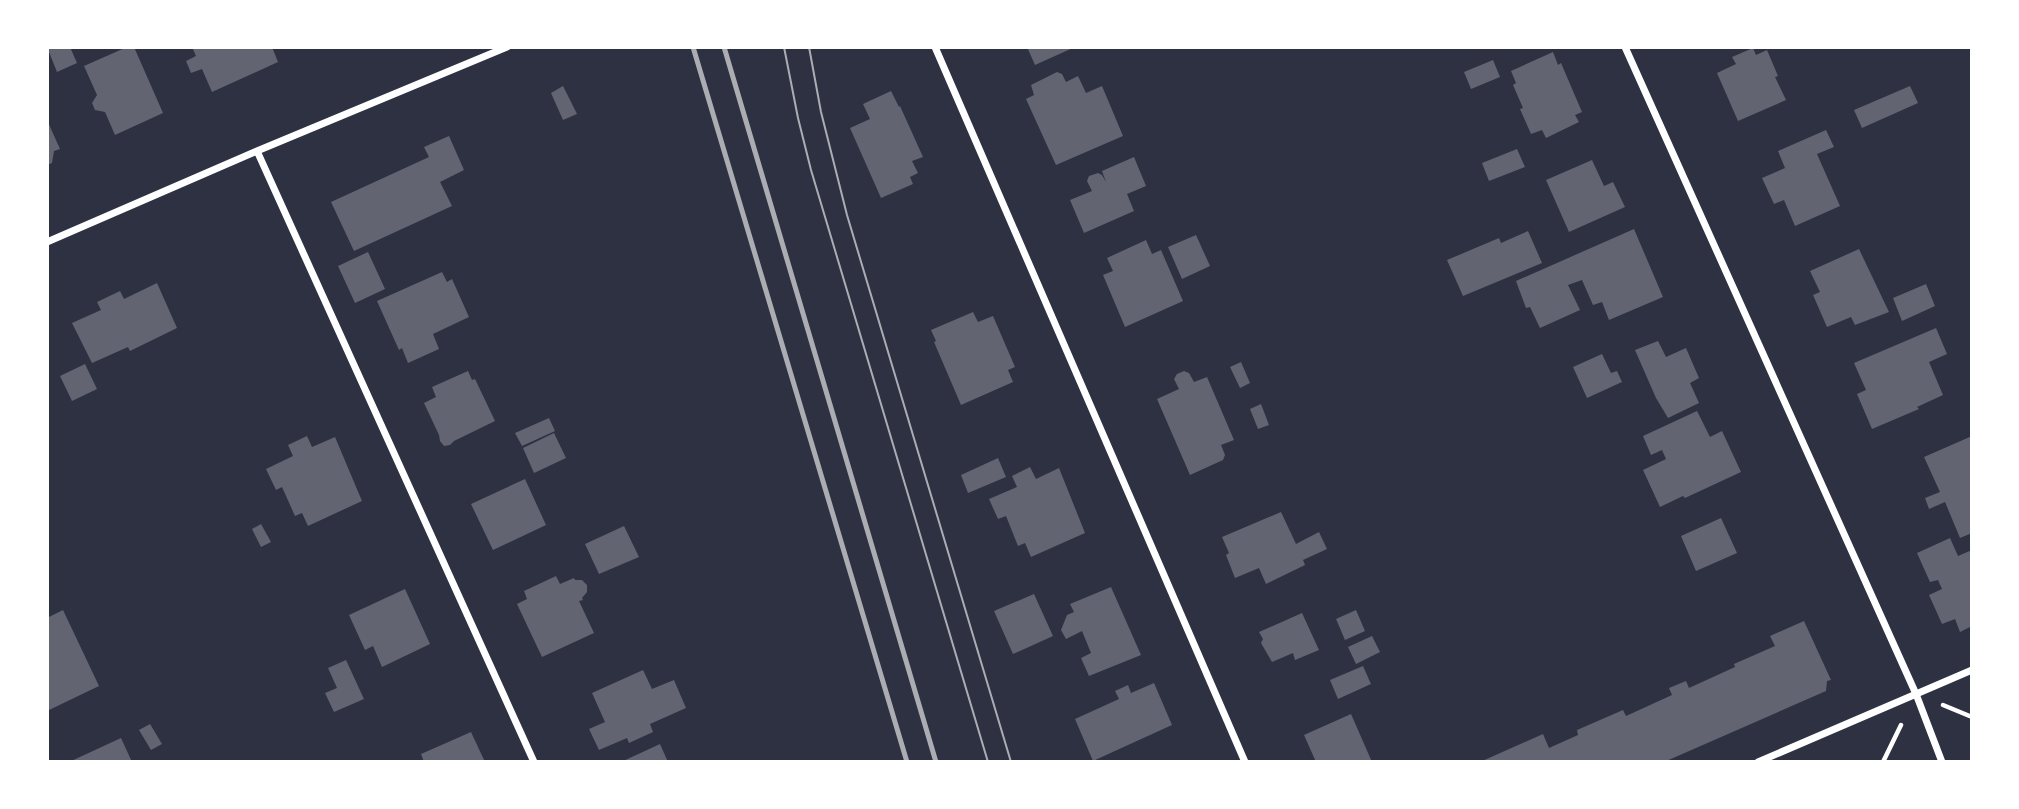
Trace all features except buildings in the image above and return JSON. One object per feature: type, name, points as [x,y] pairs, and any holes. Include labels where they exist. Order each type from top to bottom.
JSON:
[{"type":"street","points":[[47,242],[507,47]]},
{"type":"street","points":[[935,47],[1245,762]]},
{"type":"street","points":[[1625,47],[1916,694],[1942,762]]},
{"type":"street","points":[[257,151],[534,762]]},
{"type":"street","points":[[1758,762],[1972,670]]},
{"type":"tram line","points":[[784,47],[811,170],[988,762]]},
{"type":"tram line","points":[[809,47],[821,112],[847,215],[1011,762]]},
{"type":"railway","points":[[693,47],[907,762]]},
{"type":"railway","points":[[724,47],[936,762]]}]
